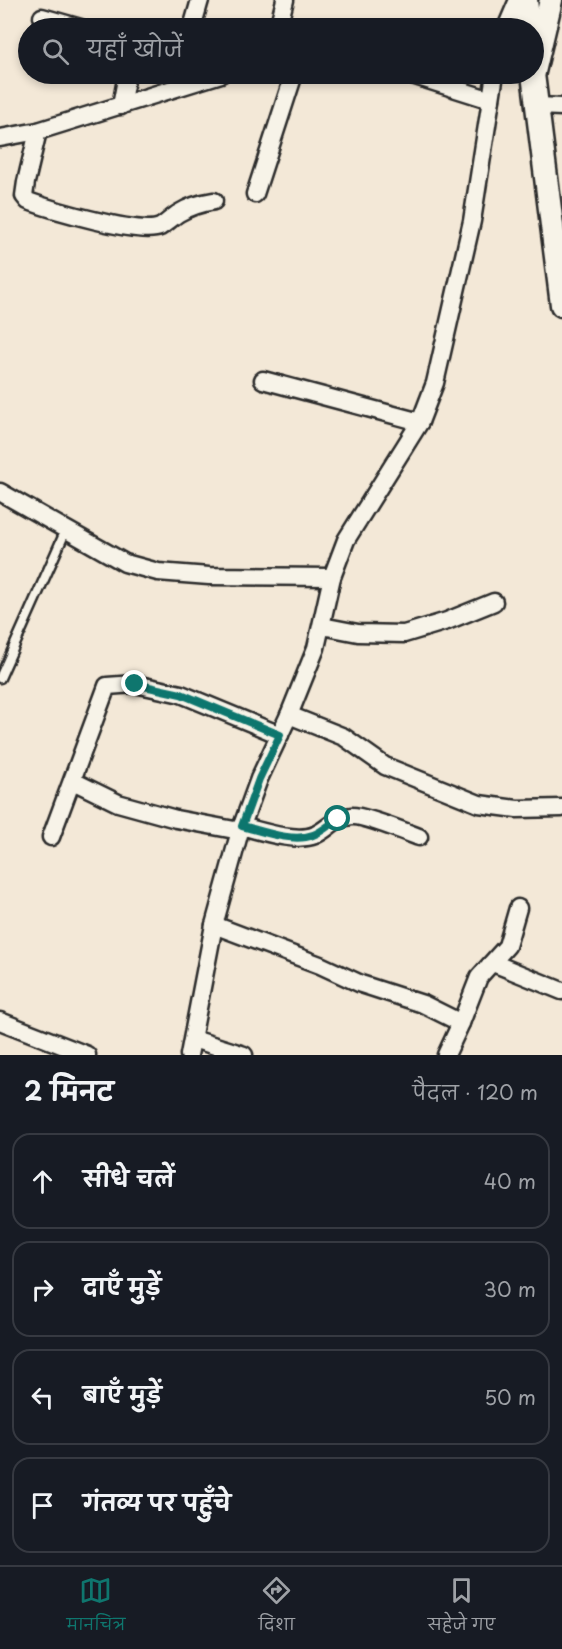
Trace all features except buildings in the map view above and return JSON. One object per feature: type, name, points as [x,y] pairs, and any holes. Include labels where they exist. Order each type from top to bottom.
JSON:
[{"type":"main road","points":[[526,0],[528,18]]},
{"type":"main road","points":[[544,28],[551,0]]},
{"type":"main road","points":[[534,84],[562,305]]},
{"type":"street","points":[[195,18],[200,0]]},
{"type":"street","points":[[280,18],[285,0]]},
{"type":"street","points":[[510,18],[518,0]]},
{"type":"street","points":[[121,106],[126,84]]},
{"type":"street","points":[[0,138],[38,131],[121,106],[170,84]]},
{"type":"street","points":[[255,194],[291,84]]},
{"type":"street","points":[[440,84],[490,100]]},
{"type":"street","points":[[244,1055],[191,1047],[214,925],[241,829],[259,779],[290,715],[316,648],[332,577],[346,540],[420,422],[435,383],[472,221],[493,84]]},
{"type":"street","points":[[536,106],[562,107]]},
{"type":"street","points":[[38,131],[26,182],[24,196],[28,201],[79,217],[144,229],[158,228],[181,212],[202,203],[214,201]]},
{"type":"street","points":[[263,380],[420,422]]},
{"type":"street","points":[[0,492],[125,564],[158,572],[208,576],[332,577]]},
{"type":"street","points":[[322,626],[358,633],[404,634],[447,621],[494,602]]},
{"type":"street","points":[[51,837],[107,686],[135,684],[181,694],[280,735]]},
{"type":"street","points":[[290,715],[344,737],[385,766],[478,804],[517,809],[562,808]]},
{"type":"street","points":[[73,782],[118,803],[176,819],[284,836],[306,837],[338,819],[355,816],[419,837]]},
{"type":"street","points":[[446,1055],[478,977],[507,946],[518,908]]},
{"type":"street","points":[[214,925],[320,965],[361,984],[423,1004],[461,1023]]},
{"type":"street","points":[[493,963],[562,991]]},
{"type":"street","points":[[0,1022],[87,1055]]},
{"type":"lane","points":[[0,678],[66,530]]},
{"type":"route","points":[[135,684],[181,694],[280,735],[259,779],[242,826],[284,836],[306,837],[338,819]]}]
